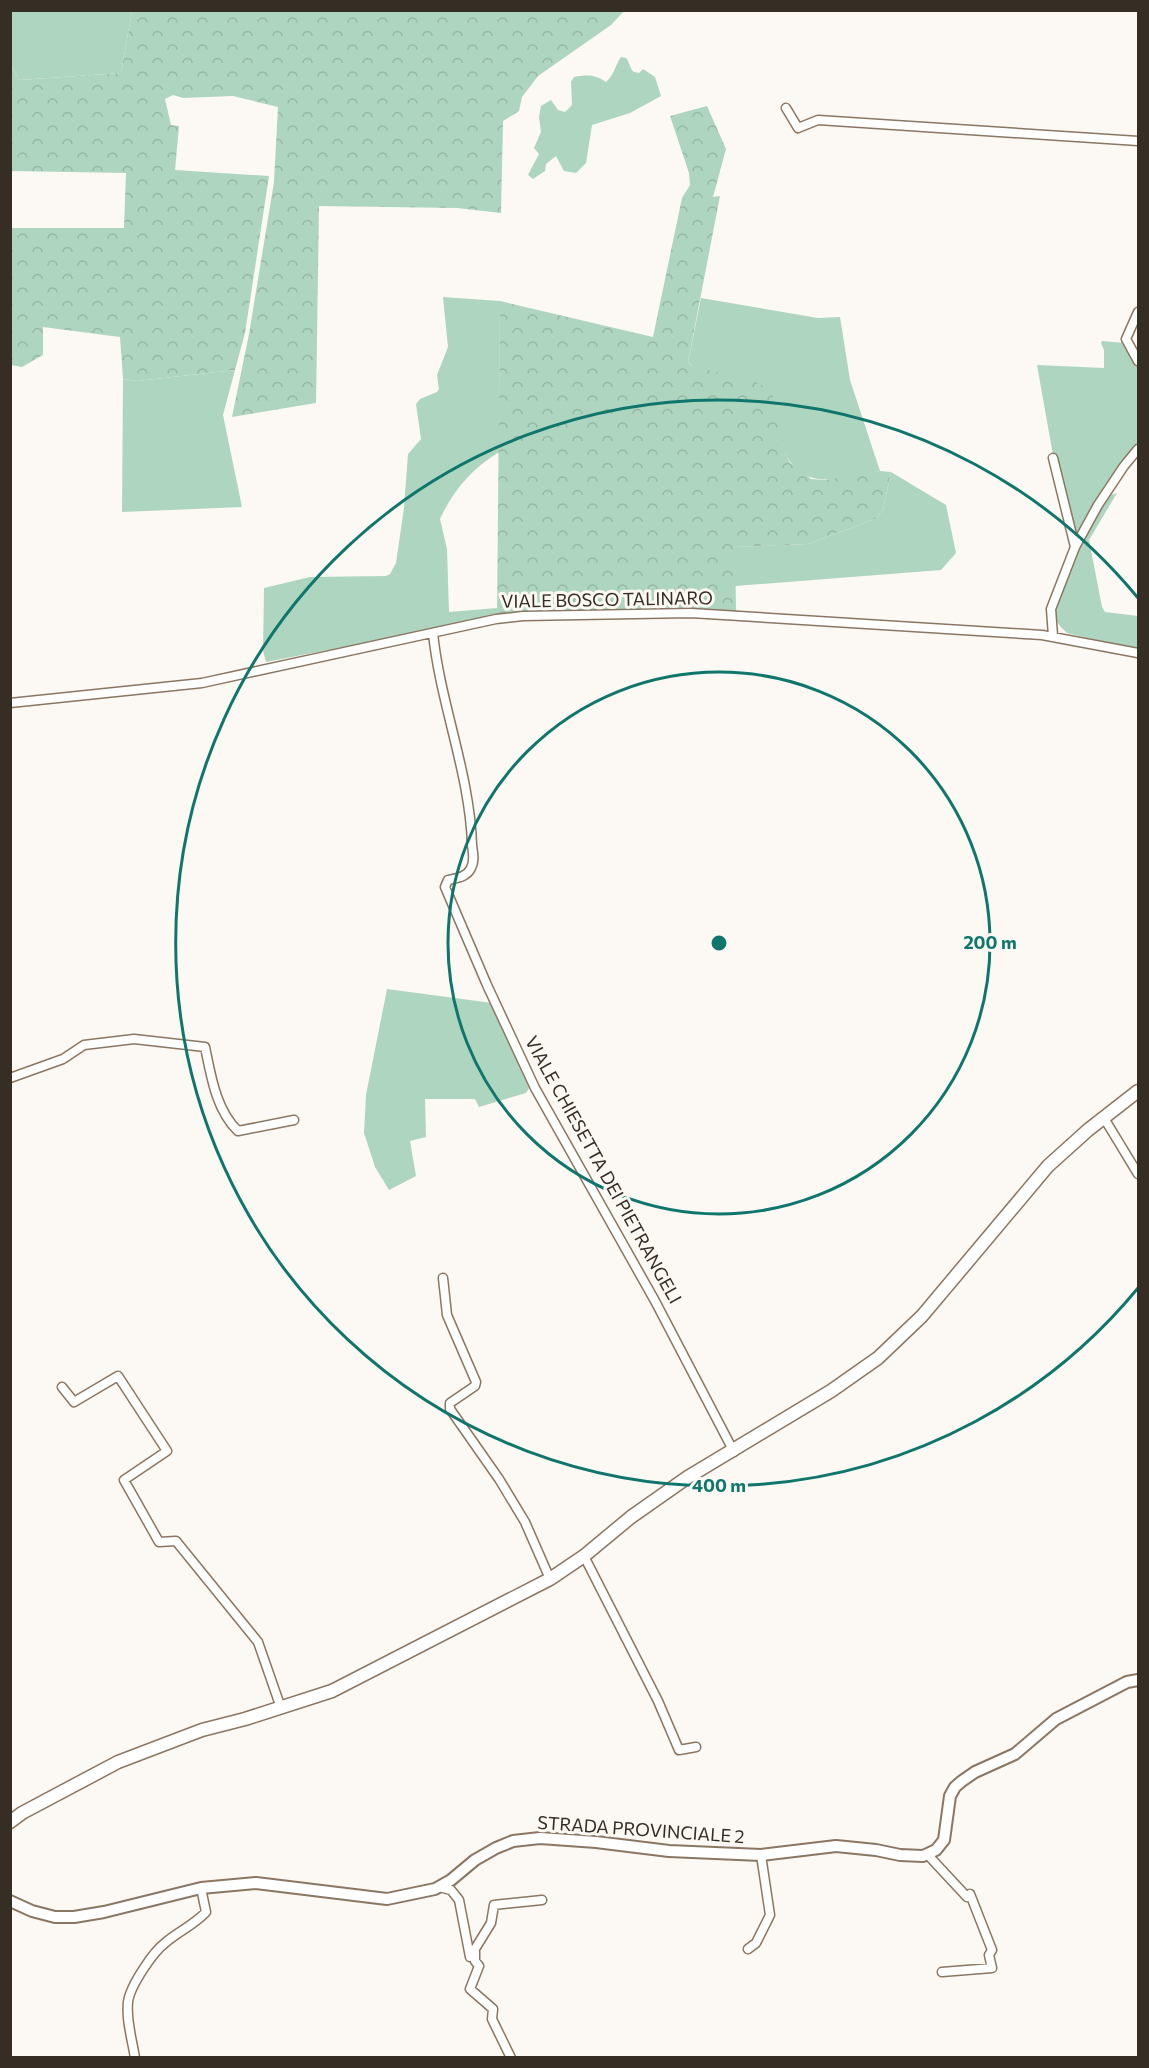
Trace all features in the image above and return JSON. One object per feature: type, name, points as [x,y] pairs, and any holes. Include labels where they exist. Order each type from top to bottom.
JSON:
[{"type":"main road","points":[[10,1822],[22,1813],[118,1762],[202,1730],[332,1692],[550,1579],[688,1477],[734,1452],[878,1359],[922,1316],[1047,1166],[1138,1092]]},
{"type":"street","points":[[786,108],[798,128],[818,120],[1138,141]]},
{"type":"street","points":[[1138,312],[1126,339],[1138,361]]},
{"type":"street","points":[[1053,636],[1051,609],[1075,548],[1098,505],[1138,449]]},
{"type":"street","points":[[1053,458],[1075,548]]},
{"type":"street","name":"VIALE BOSCO TALINARO","points":[[10,703],[202,682],[496,619],[523,616],[691,613],[1053,636],[1138,653]]},
{"type":"street","name":"VIALE CHIESETTA DEI PIETRANGELI","points":[[433,633],[468,802],[472,834],[473,864],[470,871],[463,876],[448,880],[445,887],[535,1088],[645,1281],[734,1452]]},
{"type":"street","points":[[10,1078],[63,1059],[84,1045],[134,1040],[205,1047],[214,1087],[228,1122],[238,1131],[294,1120]]},
{"type":"street","points":[[1104,1118],[1138,1174]]},
{"type":"street","points":[[443,1278],[447,1315],[476,1382],[475,1386],[450,1403],[450,1409],[500,1479],[525,1522],[550,1579]]},
{"type":"street","points":[[62,1387],[74,1402],[117,1377],[167,1451],[124,1480],[159,1542],[176,1541],[258,1642],[281,1708]]},
{"type":"street","points":[[584,1556],[658,1701],[679,1750],[696,1747]]},
{"type":"street","points":[[942,1972],[992,1968],[989,1955],[992,1950],[970,1894],[967,1897],[927,1854],[936,1850],[944,1840],[950,1796],[955,1787],[975,1772],[1015,1754],[1056,1719],[1127,1682],[1138,1680]]},
{"type":"street","name":"STRADA PROVINCIALE 2","points":[[10,1901],[32,1911],[55,1917],[74,1917],[104,1912],[201,1888],[256,1883],[361,1898],[387,1899],[439,1887],[475,1860],[496,1848],[513,1841],[540,1838],[669,1851],[761,1855],[836,1846],[900,1855],[923,1856],[927,1854]]},
{"type":"street","points":[[748,1949],[756,1943],[770,1915],[761,1855]]},
{"type":"street","points":[[439,1887],[451,1890],[459,1900],[470,1957],[491,1923],[494,1905],[542,1900]]},
{"type":"street","points":[[135,2058],[128,2021],[128,1999],[140,1976],[163,1944],[197,1922],[206,1912],[201,1888]]},
{"type":"street","points":[[475,1949],[475,1961],[479,1966],[470,1989],[493,2009],[492,2019],[511,2058]]},
{"type":"green space","points":[[132,10],[624,11],[611,25],[538,76],[522,97],[519,111],[503,121],[501,213],[457,208],[319,206],[316,403],[232,417],[249,334],[274,182],[278,107],[233,96],[183,98],[173,95],[165,99],[171,125],[179,126],[175,170],[269,176],[245,333],[235,370],[137,381],[123,379],[120,337],[43,327],[43,355],[22,367],[11,365],[11,228],[124,228],[126,173],[11,171],[11,65],[19,80],[121,73]]},
{"type":"green space","points":[[10,11],[132,11],[121,73],[19,80],[11,65]]},
{"type":"green space","points":[[621,57],[626,58],[634,72],[639,73],[643,69],[655,77],[661,96],[630,113],[592,125],[586,163],[576,173],[564,171],[556,156],[546,164],[545,171],[533,179],[528,175],[539,154],[534,148],[541,132],[539,117],[541,106],[551,100],[558,110],[565,112],[572,105],[571,82],[574,77],[590,76],[606,82]]},
{"type":"green space","points":[[707,106],[726,149],[713,197],[720,196],[688,362],[692,366],[756,382],[766,388],[775,399],[785,452],[790,463],[811,479],[825,480],[880,471],[891,472],[883,510],[875,519],[808,544],[735,547],[736,612],[617,610],[497,617],[500,301],[653,337],[682,198],[690,185],[689,173],[670,116]]},
{"type":"green space","points":[[443,297],[500,301],[499,452],[464,481],[451,498],[440,519],[447,549],[449,612],[497,608],[497,617],[266,662],[263,651],[264,588],[310,577],[386,576],[390,574],[396,563],[404,508],[408,454],[421,439],[416,404],[420,399],[439,389],[437,375],[448,347]]},
{"type":"green space","points":[[701,298],[818,318],[840,317],[850,380],[880,471],[826,480],[802,474],[785,452],[688,362]]},
{"type":"green space","points":[[1102,341],[1125,343],[1138,368],[1138,442],[1108,483],[1076,538],[1053,455],[1037,365],[1104,368]]},
{"type":"green space","points":[[235,370],[223,415],[242,507],[122,512],[123,379],[137,381]]},
{"type":"green space","points":[[891,472],[946,505],[956,553],[941,570],[735,586],[734,547],[808,544],[875,519],[883,510]]},
{"type":"green space","points":[[1117,493],[1089,540],[1102,607],[1105,612],[1138,616],[1138,650],[1067,633],[1055,617],[1056,603],[1067,572],[1108,496]]},
{"type":"green space","points":[[387,989],[492,1003],[529,1088],[526,1093],[479,1107],[475,1099],[425,1099],[426,1137],[410,1141],[416,1176],[389,1190],[375,1167],[364,1133],[366,1095]]}]
